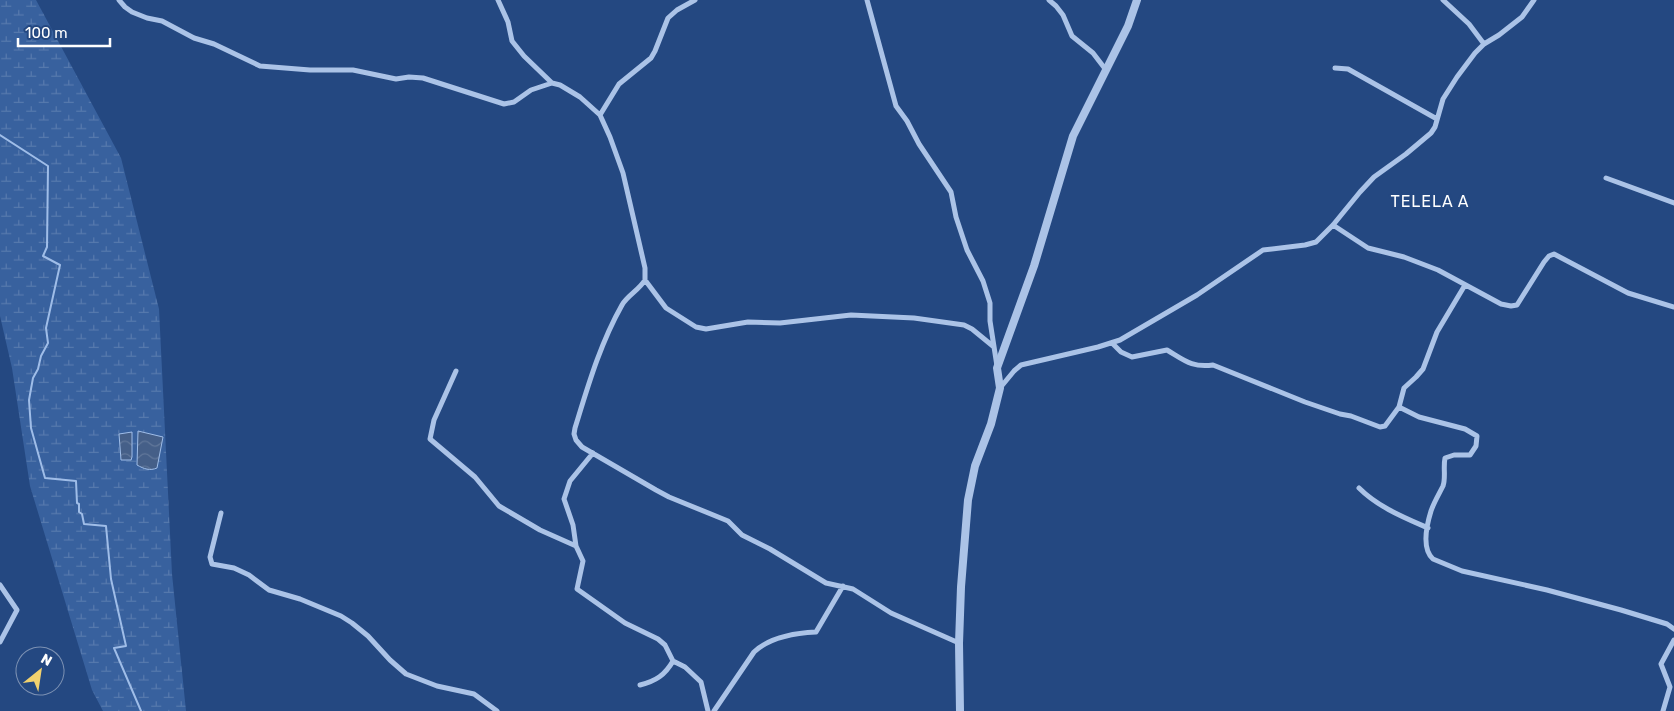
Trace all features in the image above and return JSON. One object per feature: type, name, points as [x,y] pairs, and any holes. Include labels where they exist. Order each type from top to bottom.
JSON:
[{"type":"street","points":[[119,0],[132,12],[162,21],[194,38],[214,44],[260,66],[310,70],[353,70],[396,79],[409,77],[423,78],[504,104],[514,102],[531,90],[552,83]]},
{"type":"street","points":[[498,0],[508,22],[512,41],[524,56],[552,83],[560,85],[580,97],[600,115],[623,174],[645,268],[645,280],[666,308],[696,327],[706,329],[748,322],[780,323],[851,315],[891,316],[964,325],[972,329],[994,348]]},
{"type":"street","points":[[600,115],[618,84],[651,58],[668,18],[694,0]]},
{"type":"street","points":[[866,0],[896,106],[908,121],[919,144],[951,192],[956,216],[967,250],[984,281],[990,304],[990,320],[1000,388],[991,424],[975,466],[968,500],[959,643],[960,711]]},
{"type":"street","points":[[1049,0],[1063,15],[1072,36],[1093,53],[1106,70]]},
{"type":"street","points":[[997,368],[1034,266],[1073,136],[1128,26],[1137,0]]},
{"type":"street","points":[[1442,0],[1469,24],[1484,44]]},
{"type":"street","points":[[1000,388],[1021,365],[1112,343],[1132,334],[1197,295],[1263,250],[1312,244],[1322,238],[1374,177],[1428,136],[1435,127],[1436,119],[1446,94],[1457,77],[1484,44],[1522,17],[1534,0]]},
{"type":"street","points":[[1335,68],[1348,69],[1436,119]]},
{"type":"street","points":[[1606,178],[1674,203]]},
{"type":"street","points":[[1333,225],[1368,248],[1404,257],[1438,270],[1501,304],[1515,306],[1522,299],[1544,262],[1549,256],[1554,254],[1628,293],[1674,307]]},
{"type":"street","points":[[645,280],[622,305],[604,340],[580,410],[574,434],[576,440],[592,453],[669,497],[728,521],[742,535],[770,549],[826,583],[853,589],[891,614],[959,643]]},
{"type":"street","points":[[1112,343],[1121,352],[1132,357],[1167,350],[1188,364],[1203,367],[1213,365],[1224,368],[1304,402],[1385,426],[1399,407],[1404,388],[1423,369],[1437,332],[1465,285]]},
{"type":"street","points":[[456,371],[434,420],[430,439],[475,477],[499,506],[540,530],[576,546]]},
{"type":"street","points":[[1399,407],[1419,417],[1465,429],[1477,436],[1476,446],[1470,455],[1454,455],[1445,458],[1443,485],[1431,510],[1428,528],[1426,548],[1429,556],[1462,571],[1547,590],[1621,610],[1667,624],[1674,629]]},
{"type":"street","points":[[592,453],[570,481],[564,502],[573,525],[576,546],[583,561],[577,589],[636,630],[658,639],[665,645],[673,661],[684,667],[701,682],[708,711]]},
{"type":"street","points":[[1358,488],[1368,497],[1398,515],[1428,528]]},
{"type":"street","points":[[220,513],[210,557],[212,564],[234,568],[249,575],[269,590],[300,599],[341,616],[368,636],[406,674],[437,686],[474,694],[496,711]]},
{"type":"street","points":[[0,585],[17,610],[0,642]]},
{"type":"street","points":[[714,711],[754,652],[762,644],[774,639],[816,632],[843,586]]},
{"type":"street","points":[[1663,711],[1670,688],[1662,664],[1674,640]]},
{"type":"street","points":[[640,685],[654,682],[662,676],[673,661]]},
{"type":"green space","points":[[0,0],[36,0],[121,158],[159,309],[172,574],[186,711],[103,711],[92,690],[30,486],[12,368],[0,316]]},
{"type":"water","points":[[138,431],[163,437],[157,468],[147,469],[137,465]]},
{"type":"water","points":[[132,432],[131,460],[121,460],[119,434]]},
{"type":"waterway","points":[[0,135],[48,166],[47,247],[43,256],[60,265],[46,328],[48,343],[33,378],[29,400],[31,428],[45,478],[76,481],[77,503],[79,504],[79,512],[82,514],[84,524],[106,526],[111,579],[126,646],[114,648],[141,711]]},
{"type":"district","name":"TELELA A","points":[[1430,201]]}]
